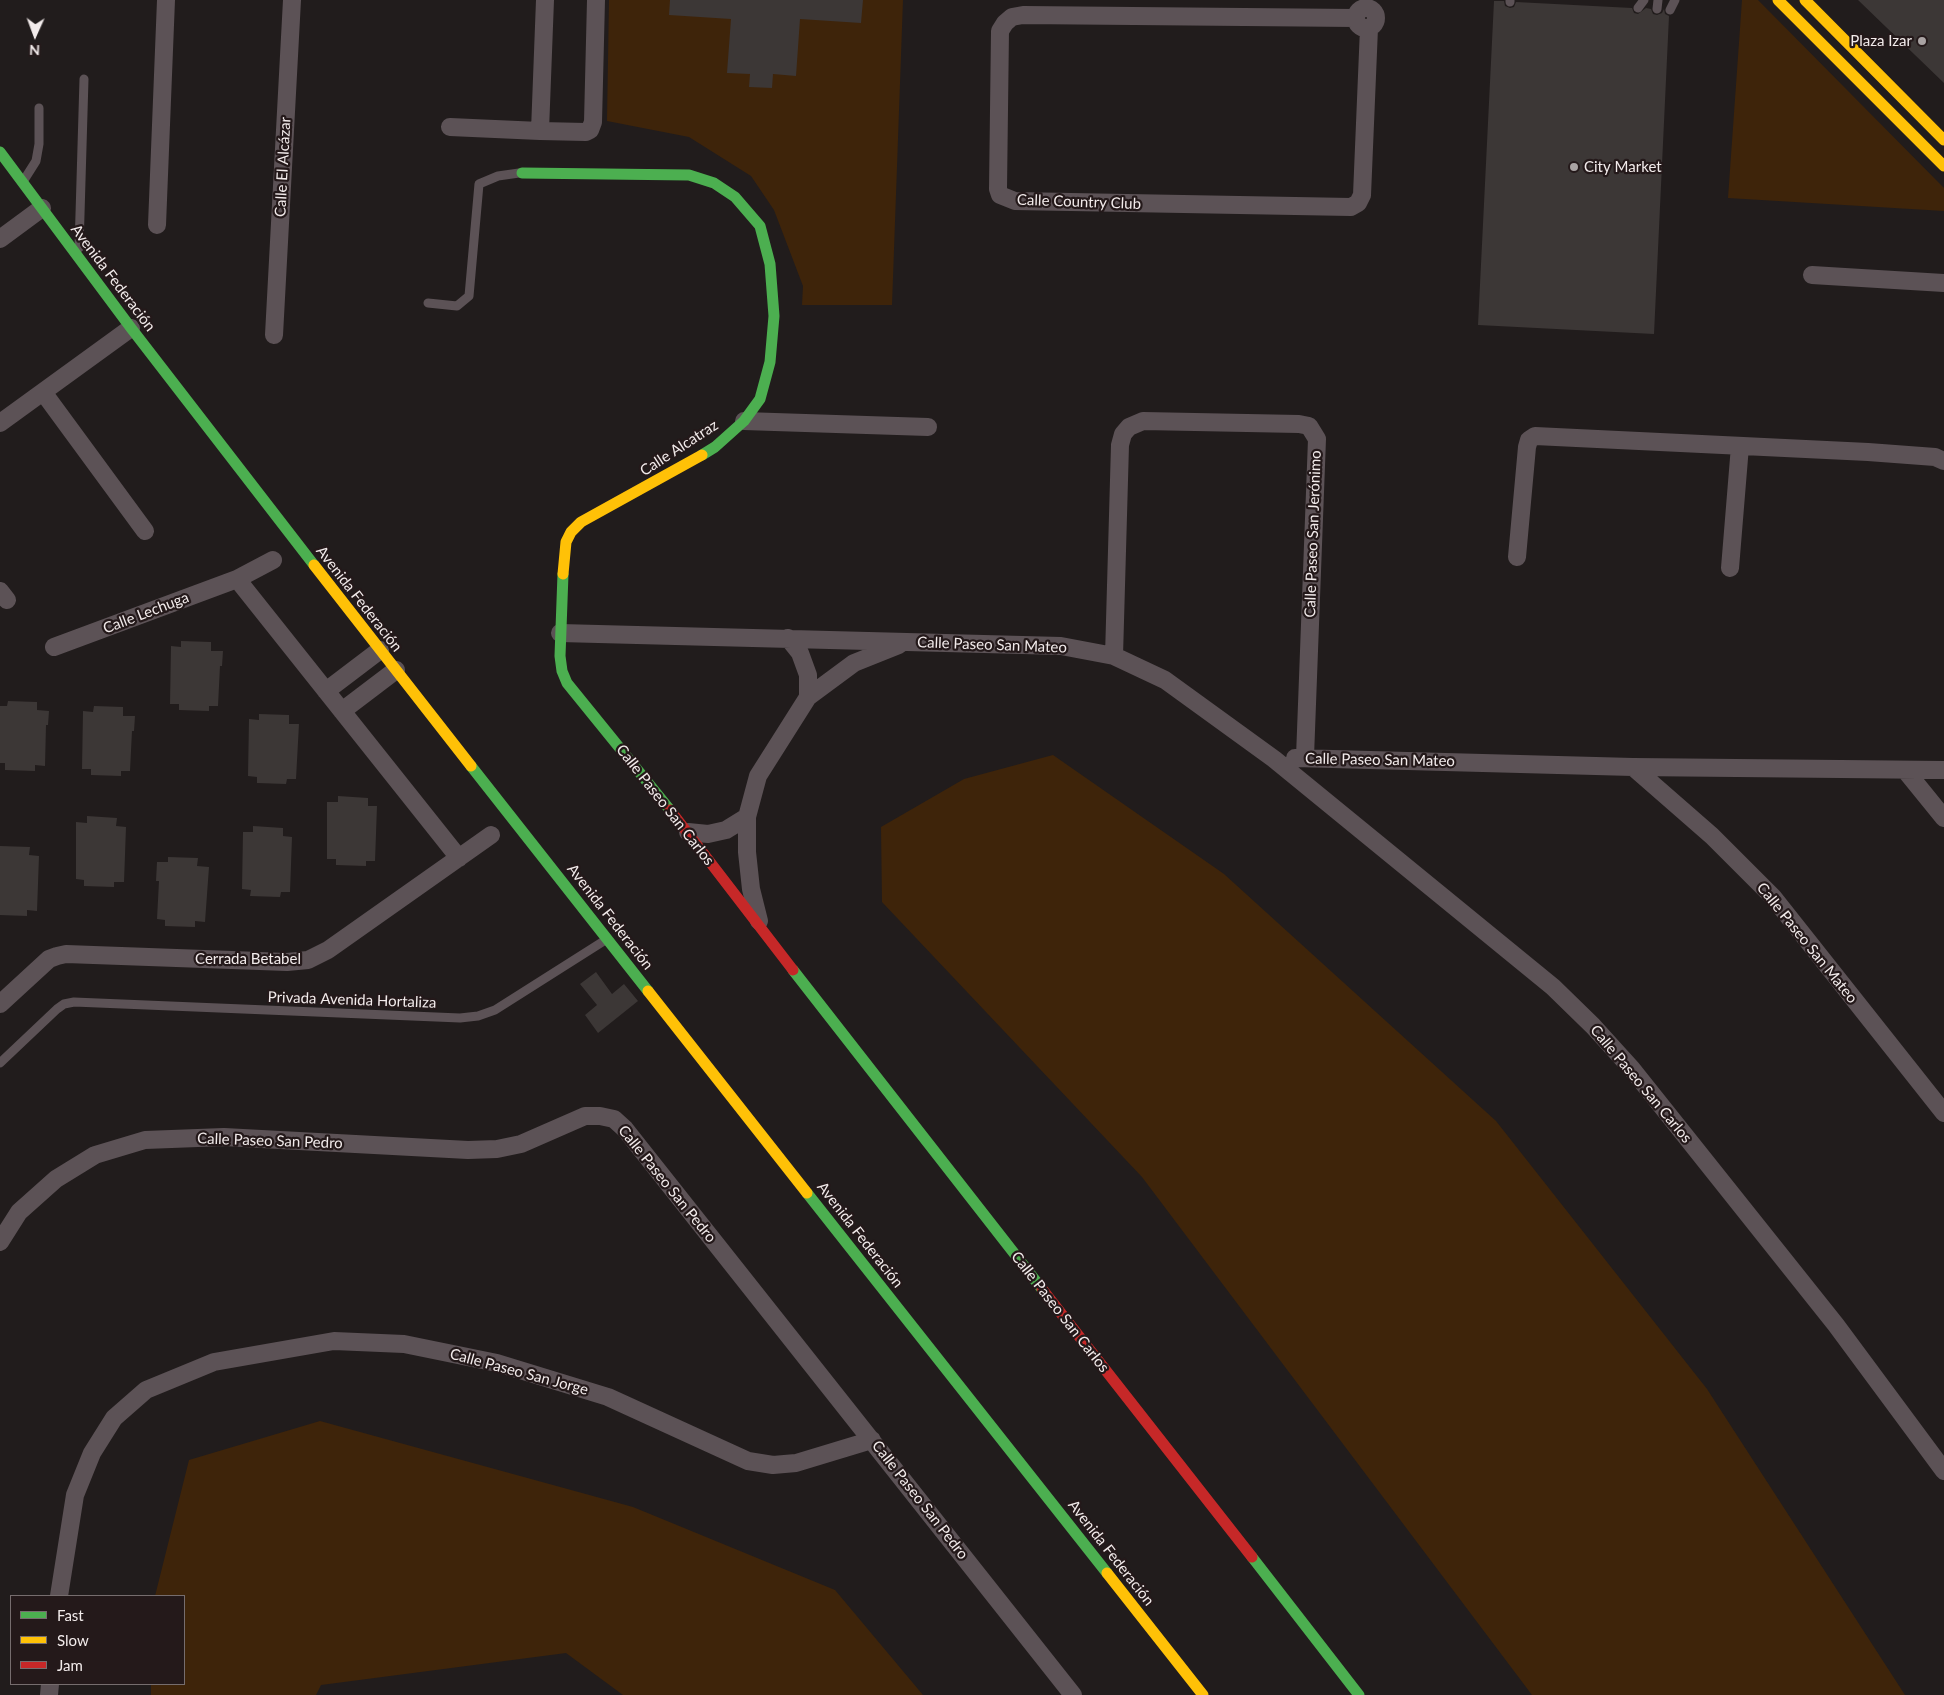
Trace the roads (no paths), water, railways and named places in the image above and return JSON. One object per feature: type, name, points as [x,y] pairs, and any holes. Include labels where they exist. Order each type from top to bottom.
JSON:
[{"type":"main road","points":[[1778,0],[1944,166]]},
{"type":"main road","points":[[1804,0],[1944,140]]},
{"type":"main road","name":"Avenida Federación","points":[[0,152],[131,328],[380,650],[1203,1695]]},
{"type":"main road","name":"Calle Alcatraz","points":[[522,173],[689,175],[714,183],[735,197],[760,226],[770,264],[774,316],[770,362],[760,399],[744,421],[715,446],[660,480],[581,522],[571,532],[566,542],[560,656],[562,672],[567,683]]},
{"type":"main road","name":"Calle Paseo San Carlos","points":[[567,683],[688,832],[760,928],[1359,1695]]},
{"type":"street","points":[[157,225],[166,0]]},
{"type":"street","name":"Calle El Alcázar","points":[[274,335],[292,0]]},
{"type":"street","points":[[540,131],[545,0]]},
{"type":"street","points":[[450,127],[586,132],[592,127],[596,0]]},
{"type":"street","name":"Calle Country Club","points":[[1363,13],[1362,195],[1358,203],[1351,207],[1015,201],[1000,195],[998,190],[1000,31],[1004,23],[1012,17],[1023,15],[1363,13]]},
{"type":"street","points":[[0,239],[42,208]]},
{"type":"street","points":[[1812,275],[1944,283]]},
{"type":"street","points":[[0,423],[131,328]]},
{"type":"street","points":[[43,392],[145,531]]},
{"type":"street","points":[[744,421],[928,428]]},
{"type":"street","name":"Calle Paseo San Jerónimo","points":[[1114,656],[1120,445],[1123,434],[1129,427],[1143,421],[1299,424],[1309,426],[1317,440],[1305,757]]},
{"type":"street","points":[[1517,557],[1527,448],[1530,440],[1535,436],[1941,457]]},
{"type":"street","points":[[1730,568],[1740,446]]},
{"type":"street","name":"Calle Lechuga","points":[[54,647],[237,579],[273,560]]},
{"type":"street","points":[[237,579],[459,858]]},
{"type":"street","name":"Calle Paseo San Mateo","points":[[560,633],[1061,646],[1114,656],[1165,680],[1274,759],[1305,757],[1633,767],[1944,770]]},
{"type":"street","points":[[788,638],[800,653],[808,675],[808,697]]},
{"type":"street","name":"Calle Paseo San Carlos","points":[[760,928],[751,889],[747,817],[758,776],[808,697],[854,663],[906,642]]},
{"type":"street","points":[[326,691],[380,650]]},
{"type":"street","points":[[342,711],[396,670]]},
{"type":"street","name":"Calle Paseo San Carlos","points":[[1274,759],[1552,987],[1593,1026],[1632,1069],[1937,1451],[1944,1471]]},
{"type":"street","name":"Calle Paseo San Mateo","points":[[1633,767],[1712,836],[1772,897],[1944,1113]]},
{"type":"street","points":[[1905,770],[1944,818]]},
{"type":"street","points":[[688,832],[708,834],[726,830],[747,817]]},
{"type":"street","name":"Cerrada Betabel","points":[[0,1004],[49,960],[66,954],[287,962],[308,960],[328,950],[491,835]]},
{"type":"street","name":"Calle Paseo San Pedro","points":[[0,1242],[19,1212],[56,1179],[95,1155],[146,1140],[224,1137],[468,1150],[497,1149],[521,1144],[585,1116],[600,1116],[614,1119],[625,1129],[1073,1695]]},
{"type":"street","name":"Calle Paseo San Jorge","points":[[59,1595],[75,1495],[92,1453],[114,1418],[146,1390],[214,1362],[334,1342],[404,1344],[497,1363],[608,1397],[748,1461],[773,1465],[796,1463],[872,1440]]},
{"type":"lane","points":[[1638,8],[1644,0]]},
{"type":"lane","points":[[1670,10],[1675,0]]},
{"type":"lane","points":[[79,258],[84,79]]},
{"type":"lane","points":[[23,183],[36,161],[39,144],[39,108]]},
{"type":"lane","points":[[428,303],[457,306],[469,296],[478,184],[498,176],[522,173]]},
{"type":"lane","name":"Privada Avenida Hortaliza","points":[[0,1064],[57,1009],[64,1004],[74,1002],[460,1018],[478,1016],[495,1010],[608,938]]},
{"type":"place","name":"Plaza Izar","points":[[1922,41]]},
{"type":"place","name":"City Market","points":[[1574,167]]}]
